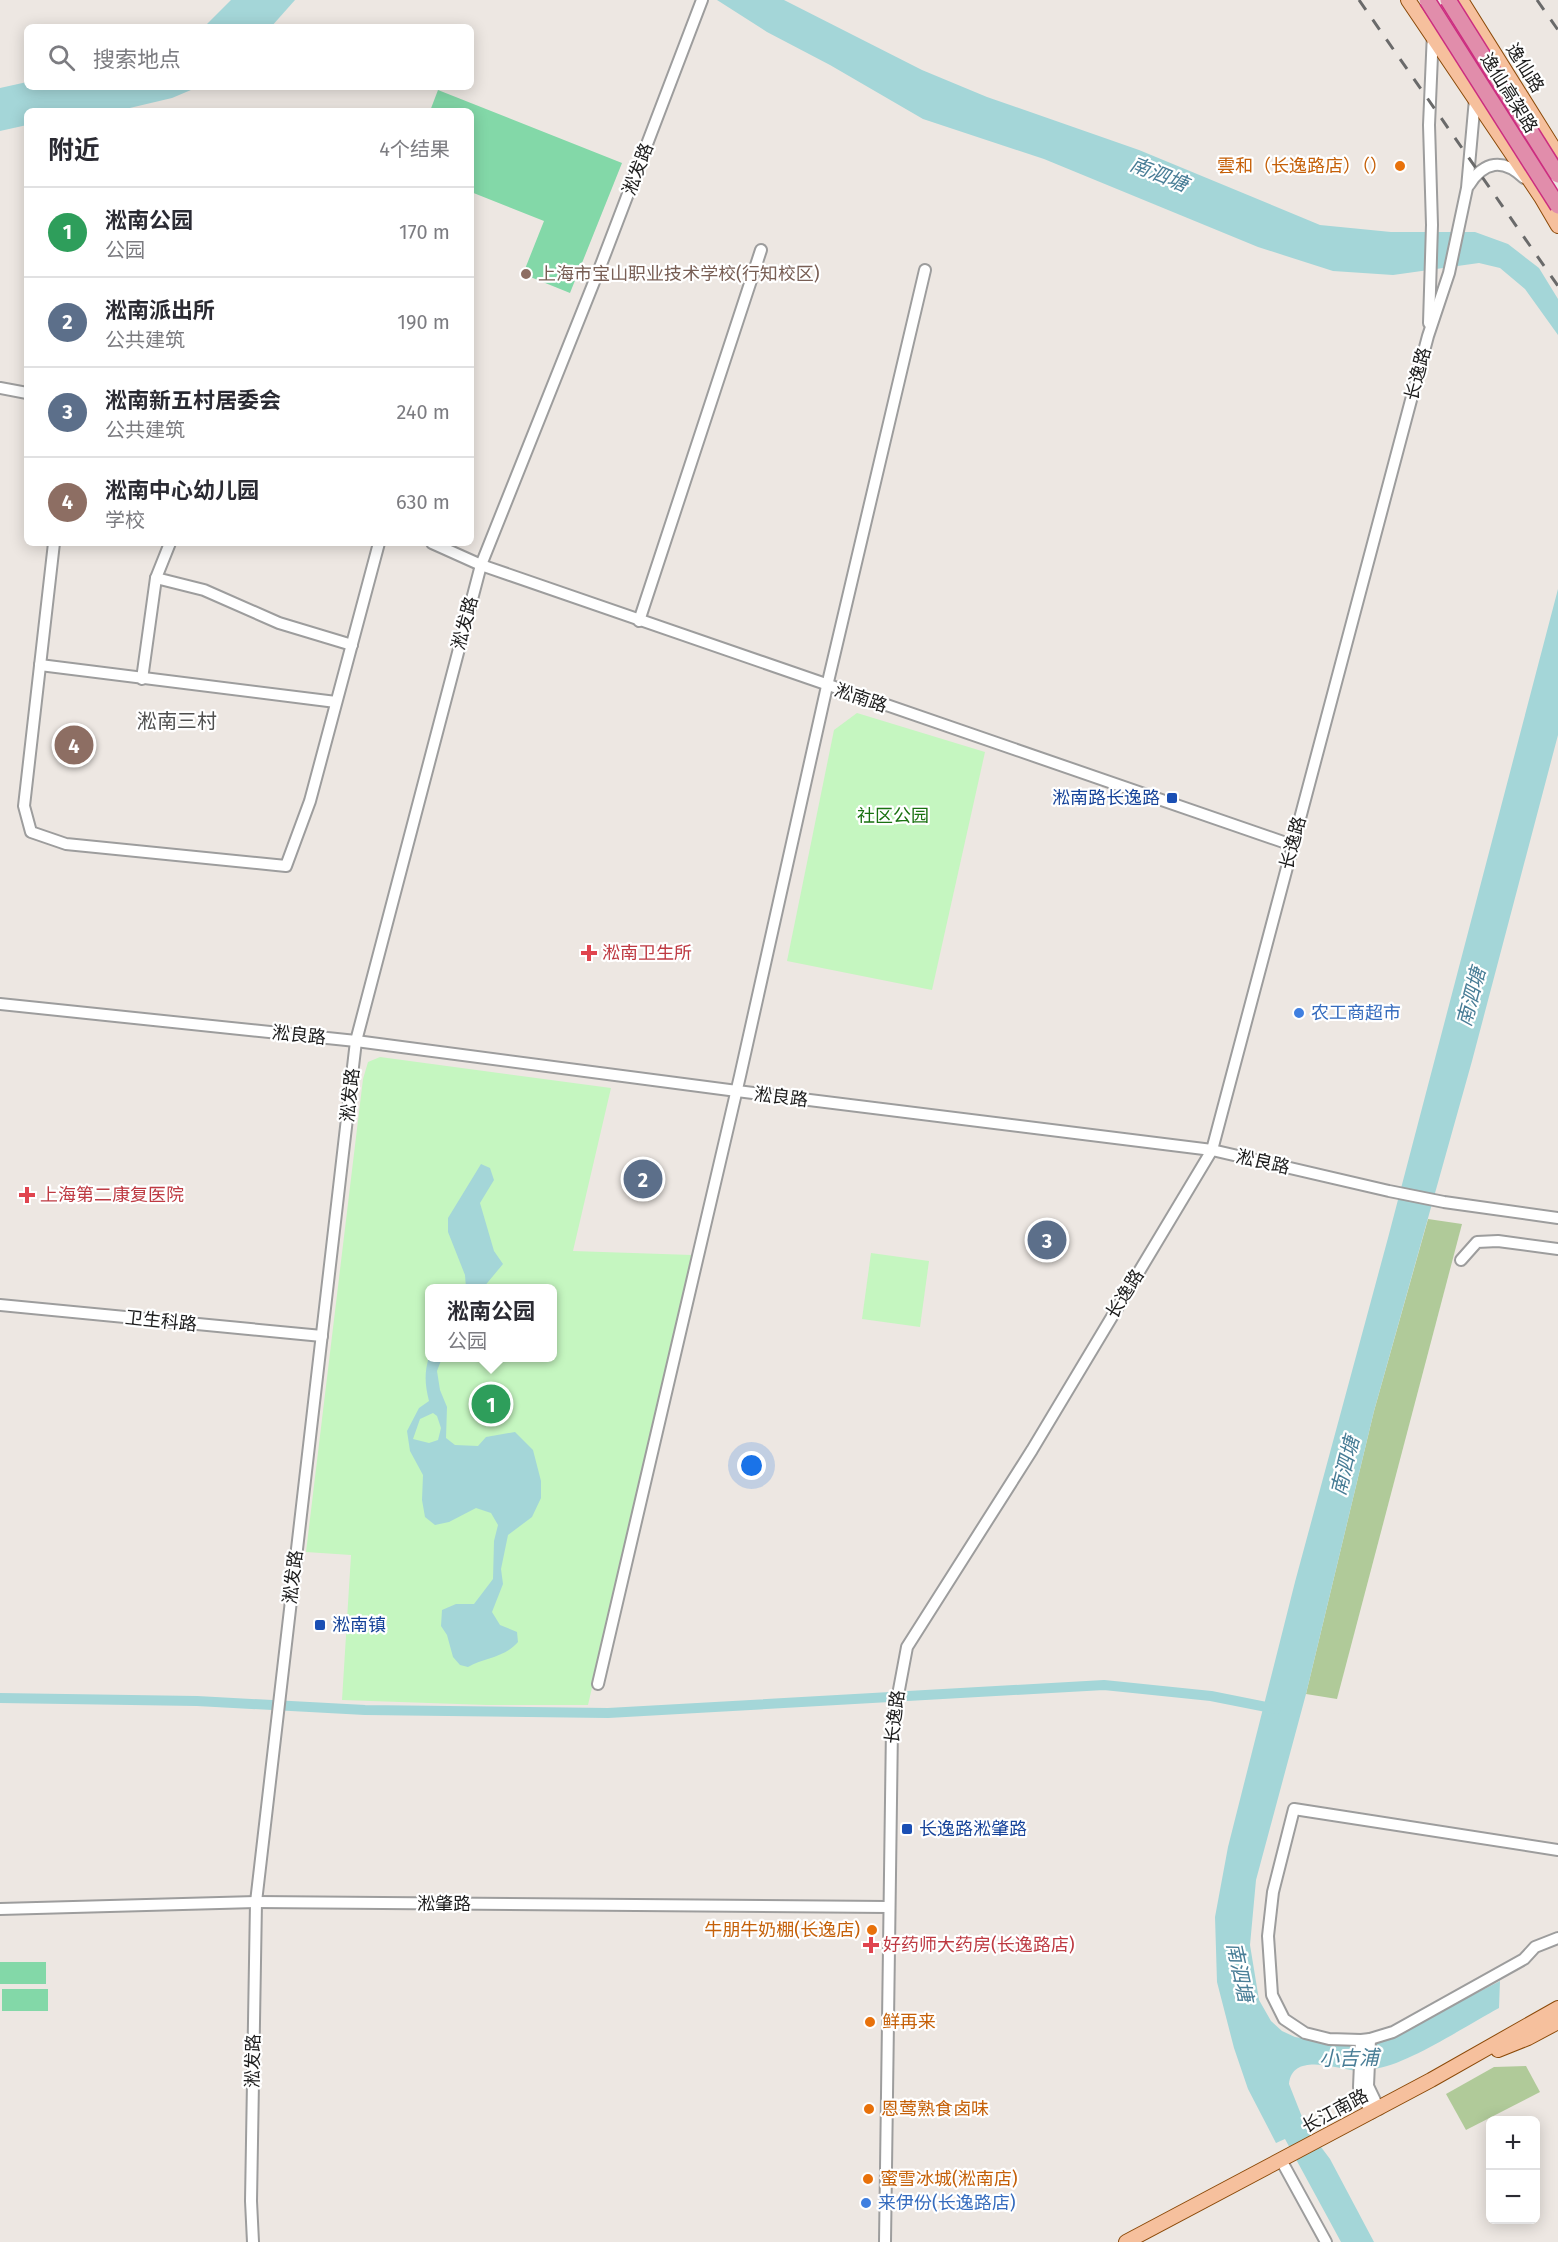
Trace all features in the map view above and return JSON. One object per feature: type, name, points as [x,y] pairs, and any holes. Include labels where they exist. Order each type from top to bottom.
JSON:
[{"type":"highway","name":"逸仙高架路","points":[[1427,0],[1558,206]]},
{"type":"highway","name":"逸仙高架路","points":[[1448,0],[1558,176]]},
{"type":"main road","points":[[1408,0],[1536,189],[1558,226]]},
{"type":"main road","name":"逸仙路","points":[[1461,0],[1558,154]]},
{"type":"main road","name":"长江南路","points":[[1126,2242],[1455,2068],[1558,2008]]},
{"type":"main road","points":[[1455,2068],[1528,2038],[1558,2022]]},
{"type":"street","name":"长逸路","points":[[1428,336],[1432,225],[1429,125],[1434,0]]},
{"type":"street","name":"淞发路","points":[[253,2242],[251,2201],[256,1902],[356,1041],[481,565],[602,262],[702,2]]},
{"type":"street","name":"长逸路","points":[[885,2242],[891,1727],[907,1647],[1032,1450],[1212,1150],[1428,336],[1449,273],[1467,188],[1475,99],[1489,45]]},
{"type":"street","points":[[1467,188],[1478,171],[1487,166],[1508,166],[1536,189]]},
{"type":"street","points":[[639,621],[761,250]]},
{"type":"street","points":[[598,1684],[737,1091],[827,686],[925,270]]},
{"type":"street","points":[[0,388],[24,392]]},
{"type":"street","points":[[54,546],[24,806],[31,832],[66,843],[286,866],[310,801],[378,546]]},
{"type":"street","points":[[142,679],[156,578],[169,546]]},
{"type":"street","name":"淞南路","points":[[439,546],[481,565],[639,621],[1292,845]]},
{"type":"street","points":[[156,578],[204,590],[279,623],[352,645]]},
{"type":"street","points":[[40,665],[336,702]]},
{"type":"street","name":"淞良路","points":[[0,1004],[356,1041],[1212,1150],[1444,1202],[1558,1218]]},
{"type":"street","points":[[1461,1260],[1477,1242],[1498,1241],[1558,1249]]},
{"type":"street","name":"卫生科路","points":[[0,1305],[322,1336]]},
{"type":"street","points":[[1558,1850],[1294,1809],[1273,1892],[1268,1936],[1272,1995],[1284,2019],[1305,2033],[1365,2044],[1393,2032],[1524,1959],[1535,1947],[1558,1938]]},
{"type":"street","name":"淞肇路","points":[[0,1909],[256,1902],[888,1907]]},
{"type":"street","points":[[1365,2044],[1363,2082],[1359,2087],[1375,2111]]},
{"type":"street","points":[[1287,2157],[1326,2242]]},
{"type":"green space","points":[[438,90],[622,163],[570,293],[523,274],[544,221],[474,193],[474,108],[431,108]]},
{"type":"green space","name":"社区公园","points":[[857,713],[985,752],[932,990],[787,961],[834,730]]},
{"type":"green space","points":[[380,1057],[611,1088],[573,1251],[692,1255],[588,1705],[487,1705],[342,1700],[351,1555],[306,1552],[363,1079],[368,1062]]},
{"type":"green space","points":[[1428,1219],[1462,1224],[1337,1699],[1306,1694],[1374,1411]]},
{"type":"green space","points":[[871,1253],[929,1261],[920,1327],[862,1319]]},
{"type":"green space","points":[[0,1962],[46,1962],[46,1984],[0,1984]]},
{"type":"green space","points":[[2,1989],[48,1989],[48,2011],[2,2011]]},
{"type":"green space","points":[[1526,2066],[1540,2092],[1493,2116],[1486,2116],[1486,2120],[1466,2130],[1446,2094],[1494,2067]]},
{"type":"water","points":[[231,0],[295,0],[274,24],[207,24]]},
{"type":"water","name":"南泗塘","points":[[717,0],[784,0],[922,70],[987,97],[1139,150],[1320,225],[1391,232],[1475,232],[1508,244],[1539,268],[1558,299],[1558,335],[1525,289],[1500,268],[1479,263],[1393,275],[1333,271],[1258,247],[1044,159],[923,119],[830,65],[767,32]]},
{"type":"water","points":[[24,83],[24,90],[191,90],[172,98],[130,108],[24,108],[24,126],[0,131],[0,88]]},
{"type":"water","points":[[1558,589],[1558,735],[1472,1061],[1374,1411],[1306,1694],[1256,1880],[1250,1945],[1259,2000],[1271,2021],[1282,2031],[1295,2037],[1350,2046],[1381,2042],[1500,1981],[1499,2008],[1403,2060],[1388,2066],[1360,2071],[1323,2065],[1305,2066],[1297,2069],[1292,2075],[1289,2084],[1306,2127],[1330,2159],[1374,2242],[1341,2242],[1285,2139],[1276,2143],[1248,2089],[1234,2048],[1217,1982],[1215,1917],[1228,1847],[1295,1582],[1388,1238]]},
{"type":"water","points":[[481,1164],[490,1168],[494,1180],[480,1203],[494,1251],[503,1264],[486,1284],[466,1284],[465,1275],[448,1232],[448,1218]]},
{"type":"water","points":[[428,1362],[440,1362],[437,1371],[440,1390],[447,1407],[446,1438],[455,1445],[478,1446],[486,1437],[515,1432],[533,1450],[541,1481],[541,1498],[532,1517],[508,1535],[501,1569],[503,1584],[492,1612],[500,1625],[517,1632],[518,1642],[501,1654],[468,1667],[460,1665],[453,1657],[447,1635],[441,1626],[442,1610],[456,1604],[474,1604],[493,1579],[494,1541],[498,1525],[491,1513],[476,1508],[449,1522],[435,1525],[425,1517],[422,1500],[423,1475],[410,1451],[407,1431],[419,1408],[429,1401],[426,1368]],"holes":[[[433,1413],[437,1416],[441,1428],[438,1440],[429,1443],[413,1439],[420,1419]]]},
{"type":"waterway","points":[[0,1698],[197,1701],[365,1710],[608,1713],[1104,1685],[1211,1696],[1276,1709]]},
{"type":"railway","points":[[1359,0],[1558,286]]},
{"type":"railway","points":[[1537,0],[1558,30]]},
{"type":"place","name":"雲和（长逸路店）（）","points":[[1400,166]]},
{"type":"place","name":"上海市宝山职业技术学校(行知校区)","points":[[526,274]]},
{"type":"place","name":"淞南中心幼儿园","points":[[74,745]]},
{"type":"place","name":"淞南路长逸路","points":[[1172,798]]},
{"type":"place","name":"淞南卫生所","points":[[589,953]]},
{"type":"place","name":"农工商超市","points":[[1299,1013]]},
{"type":"place","name":"淞南派出所","points":[[643,1179]]},
{"type":"place","name":"上海第二康复医院","points":[[27,1195]]},
{"type":"place","name":"淞南新五村居委会","points":[[1047,1240]]},
{"type":"place","name":"淞南公园","points":[[491,1404]]},
{"type":"place","name":"淞南镇","points":[[320,1625]]},
{"type":"place","name":"长逸路淞肇路","points":[[907,1829]]},
{"type":"place","name":"牛朋牛奶棚(长逸店)","points":[[872,1930]]},
{"type":"place","name":"好药师大药房(长逸路店)","points":[[871,1945]]},
{"type":"place","name":"鲜再来","points":[[870,2022]]},
{"type":"place","name":"恩莺熟食卤味","points":[[869,2109]]},
{"type":"place","name":"蜜雪冰城(淞南店)","points":[[868,2179]]},
{"type":"place","name":"来伊份(长逸路店)","points":[[866,2203]]},
{"type":"district","name":"淞南三村","points":[[177,721]]},
{"type":"water label","name":"小吉浦","points":[[1349,2058]]}]
